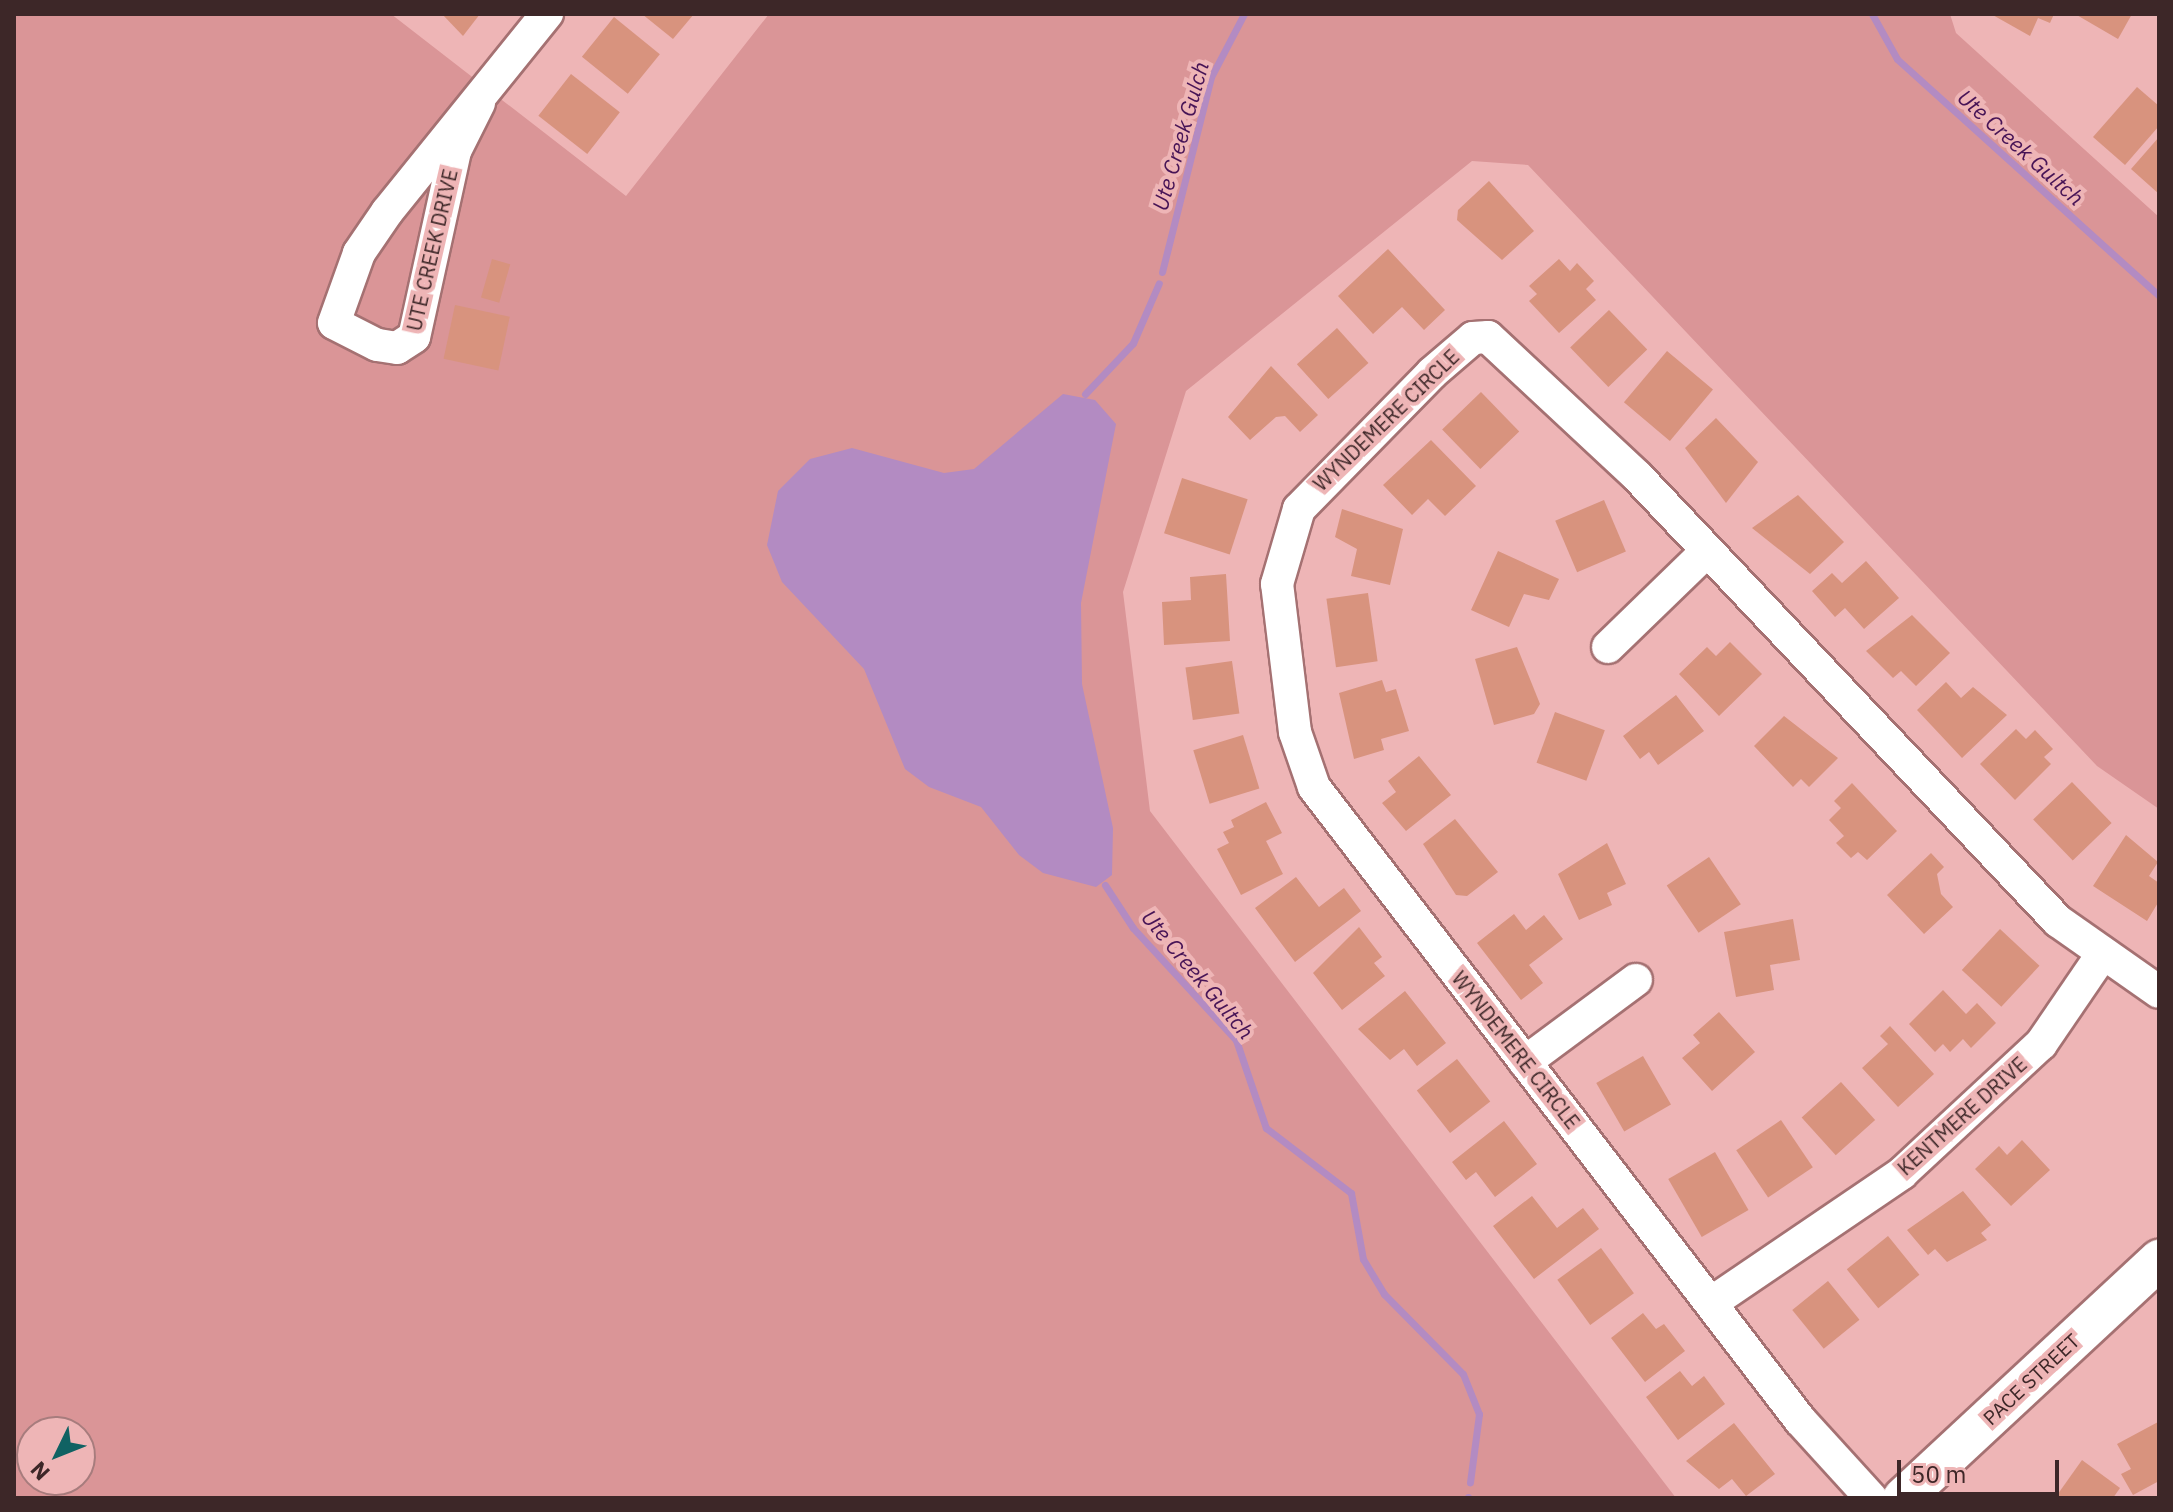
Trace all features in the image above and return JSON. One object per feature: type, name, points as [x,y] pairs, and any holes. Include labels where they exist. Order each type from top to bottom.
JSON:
[{"type":"main road","name":"PACE STREET","points":[[1903,1498],[2159,1260]]},
{"type":"street","name":"UTE CREEK DRIVE","points":[[479,103],[455,151],[414,337],[400,348],[377,345],[334,323],[359,253],[547,14]]},
{"type":"street","name":"WYNDEMERE CIRCLE","points":[[1871,1498],[1800,1420],[1308,774],[1295,732],[1277,584],[1286,536],[1315,485],[1480,334],[1637,476],[2058,921],[2159,992]]},
{"type":"street","points":[[1608,647],[1707,551]]},
{"type":"street","name":"KENTMERE DRIVE","points":[[1711,1303],[1902,1173],[2041,1044],[2103,953]]},
{"type":"street","points":[[1525,1062],[1636,980]]},
{"type":"shaded area","points":[[14,14],[391,14],[626,196],[769,14],[1950,14],[1956,33],[2159,217],[2159,809],[2097,766],[1528,165],[1472,161],[1186,391],[1123,592],[1150,811],[1676,1498],[14,1498]]},
{"type":"shaded area","points":[[1063,394],[1095,400],[1116,424],[1081,603],[1082,684],[1113,828],[1112,875],[1096,887],[1043,873],[1019,855],[981,807],[929,787],[905,769],[864,669],[782,582],[767,545],[778,491],[810,459],[852,448],[944,473],[974,469]]},
{"type":"building","points":[[442,14],[480,14],[463,36]]},
{"type":"building","points":[[642,14],[694,14],[673,39]]},
{"type":"building","points":[[1991,14],[2054,14],[2050,23],[2038,18],[2030,36]]},
{"type":"building","points":[[2075,14],[2132,14],[2118,39]]},
{"type":"building","points":[[614,17],[660,54],[628,94],[582,57]]},
{"type":"building","points":[[571,74],[620,112],[587,154],[538,116]]},
{"type":"building","points":[[2137,87],[2159,106],[2159,126],[2125,165],[2093,137]]},
{"type":"building","points":[[2159,137],[2159,194],[2131,169]]},
{"type":"building","points":[[1489,181],[1534,231],[1502,260],[1457,220],[1458,210]]},
{"type":"building","points":[[1388,249],[1445,310],[1424,330],[1402,307],[1373,334],[1338,296]]},
{"type":"building","points":[[492,259],[510,264],[499,303],[481,297]]},
{"type":"building","points":[[1559,259],[1570,271],[1577,263],[1594,281],[1586,289],[1596,300],[1559,333],[1529,301],[1537,294],[1529,286]]},
{"type":"building","points":[[455,305],[510,317],[498,370],[444,359]]},
{"type":"building","points":[[1609,310],[1647,350],[1608,387],[1570,348]]},
{"type":"building","points":[[1337,328],[1368,363],[1328,399],[1297,364]]},
{"type":"building","points":[[1667,351],[1713,390],[1670,441],[1624,402]]},
{"type":"building","points":[[1271,366],[1318,415],[1300,432],[1285,416],[1276,417],[1250,440],[1228,417]]},
{"type":"building","points":[[1481,392],[1519,432],[1480,469],[1442,430]]},
{"type":"building","points":[[1716,418],[1758,462],[1726,503],[1685,448]]},
{"type":"building","points":[[1431,440],[1476,486],[1445,516],[1428,499],[1412,515],[1383,485]]},
{"type":"building","points":[[1182,478],[1248,499],[1230,554],[1164,533]]},
{"type":"building","points":[[1798,495],[1844,542],[1810,574],[1752,528]]},
{"type":"building","points":[[1604,500],[1626,552],[1577,572],[1555,521]]},
{"type":"building","points":[[1342,509],[1403,529],[1390,585],[1351,576],[1357,549],[1335,537]]},
{"type":"building","points":[[1498,551],[1559,579],[1549,600],[1524,594],[1509,627],[1471,610]]},
{"type":"building","points":[[1866,561],[1899,598],[1864,629],[1845,608],[1835,617],[1812,591],[1832,573],[1842,583]]},
{"type":"building","points":[[1226,574],[1230,641],[1164,645],[1162,602],[1191,600],[1190,577]]},
{"type":"building","points":[[1368,593],[1378,661],[1336,667],[1326,599]]},
{"type":"building","points":[[1912,615],[1950,653],[1916,686],[1901,671],[1893,678],[1866,651]]},
{"type":"building","points":[[1730,642],[1762,674],[1719,716],[1679,674],[1707,647],[1716,656]]},
{"type":"building","points":[[1517,647],[1540,704],[1534,714],[1494,725],[1475,659]]},
{"type":"building","points":[[1232,661],[1239,713],[1193,720],[1185,668]]},
{"type":"building","points":[[1382,680],[1386,692],[1396,689],[1409,731],[1381,739],[1384,750],[1354,759],[1339,693]]},
{"type":"building","points":[[1946,682],[1961,698],[1973,687],[2007,715],[1962,758],[1917,710]]},
{"type":"building","points":[[1676,695],[1704,731],[1658,765],[1649,752],[1640,759],[1623,736]]},
{"type":"building","points":[[1555,712],[1605,730],[1586,781],[1537,763]]},
{"type":"building","points":[[1784,716],[1838,758],[1809,787],[1801,779],[1793,787],[1754,746]]},
{"type":"building","points":[[2016,729],[2026,739],[2035,730],[2053,749],[2044,757],[2051,764],[2015,800],[1980,764]]},
{"type":"building","points":[[1243,735],[1259,789],[1210,804],[1193,750]]},
{"type":"building","points":[[1419,756],[1451,795],[1406,831],[1382,803],[1396,792],[1388,781]]},
{"type":"building","points":[[2072,782],[2112,823],[2073,861],[2033,820]]},
{"type":"building","points":[[1852,783],[1897,831],[1867,860],[1858,852],[1851,858],[1836,843],[1844,836],[1829,820],[1841,808],[1834,801]]},
{"type":"building","points":[[1266,802],[1282,833],[1266,841],[1283,874],[1241,895],[1217,849],[1229,843],[1223,832],[1234,827],[1231,820]]},
{"type":"building","points":[[1455,819],[1498,872],[1467,896],[1456,895],[1423,844]]},
{"type":"building","points":[[2126,835],[2158,862],[2149,876],[2159,883],[2159,901],[2147,921],[2093,886]]},
{"type":"building","points":[[1607,843],[1626,884],[1607,893],[1612,905],[1579,920],[1558,874]]},
{"type":"building","points":[[1931,853],[1944,867],[1937,874],[1941,894],[1953,907],[1924,934],[1887,895]]},
{"type":"building","points":[[1709,857],[1741,904],[1699,933],[1667,886]]},
{"type":"building","points":[[1296,877],[1319,907],[1344,888],[1361,911],[1295,962],[1255,908]]},
{"type":"building","points":[[1514,914],[1526,930],[1544,915],[1563,939],[1529,965],[1543,983],[1521,1000],[1477,943]]},
{"type":"building","points":[[1793,919],[1800,960],[1770,965],[1774,990],[1736,997],[1724,932]]},
{"type":"building","points":[[1359,927],[1382,957],[1374,963],[1385,976],[1342,1010],[1313,973]]},
{"type":"building","points":[[2000,929],[2039,966],[2001,1007],[1962,970]]},
{"type":"building","points":[[1943,990],[1966,1014],[1977,1003],[1996,1023],[1971,1048],[1963,1039],[1950,1052],[1943,1044],[1935,1052],[1909,1024]]},
{"type":"building","points":[[1405,991],[1446,1043],[1417,1066],[1404,1049],[1390,1060],[1358,1029]]},
{"type":"building","points":[[1719,1012],[1755,1052],[1712,1091],[1682,1058],[1700,1043],[1693,1035]]},
{"type":"building","points":[[1890,1026],[1934,1074],[1898,1107],[1862,1068],[1888,1044],[1880,1036]]},
{"type":"building","points":[[1643,1056],[1671,1104],[1624,1131],[1596,1083]]},
{"type":"building","points":[[1457,1059],[1490,1102],[1450,1133],[1417,1090]]},
{"type":"building","points":[[1841,1082],[1875,1120],[1836,1155],[1802,1117]]},
{"type":"building","points":[[1781,1120],[1813,1167],[1768,1197],[1736,1150]]},
{"type":"building","points":[[1504,1121],[1537,1164],[1495,1197],[1476,1172],[1466,1180],[1452,1162]]},
{"type":"building","points":[[2022,1140],[2050,1170],[2011,1206],[1975,1169],[1999,1146],[2007,1155]]},
{"type":"building","points":[[1715,1152],[1748,1210],[1702,1237],[1668,1179]]},
{"type":"building","points":[[1963,1191],[1991,1225],[1981,1233],[1987,1240],[1947,1262],[1935,1249],[1928,1255],[1907,1230]]},
{"type":"building","points":[[1532,1196],[1557,1228],[1583,1208],[1599,1229],[1534,1279],[1493,1226]]},
{"type":"building","points":[[1888,1236],[1919,1275],[1878,1308],[1847,1269]]},
{"type":"building","points":[[1601,1248],[1634,1293],[1590,1325],[1557,1280]]},
{"type":"building","points":[[1828,1281],[1859,1320],[1824,1349],[1792,1310]]},
{"type":"building","points":[[1643,1313],[1656,1329],[1664,1324],[1685,1351],[1645,1382],[1611,1338]]},
{"type":"building","points":[[1680,1371],[1692,1386],[1704,1376],[1725,1404],[1678,1440],[1646,1397]]},
{"type":"building","points":[[2158,1422],[2159,1481],[2133,1495],[2121,1474],[2131,1469],[2117,1444]]},
{"type":"building","points":[[1734,1423],[1775,1474],[1746,1496],[1732,1479],[1719,1489],[1686,1461]]},
{"type":"building","points":[[2082,1460],[2120,1488],[2113,1498],[2055,1498]]},
{"type":"waterway","name":"Ute Creek Gulch","points":[[1162,272],[1211,77],[1244,14]]},
{"type":"waterway","name":"Ute Creek Gultch","points":[[1872,14],[1897,59],[2159,296]]},
{"type":"waterway","name":"Ute Creek Gulch","points":[[1085,394],[1133,343],[1159,283]]},
{"type":"waterway","name":"Ute Creek Gultch","points":[[1105,885],[1133,928],[1236,1040],[1266,1128],[1351,1193],[1363,1259],[1384,1294],[1463,1374],[1479,1414],[1470,1482]]}]
